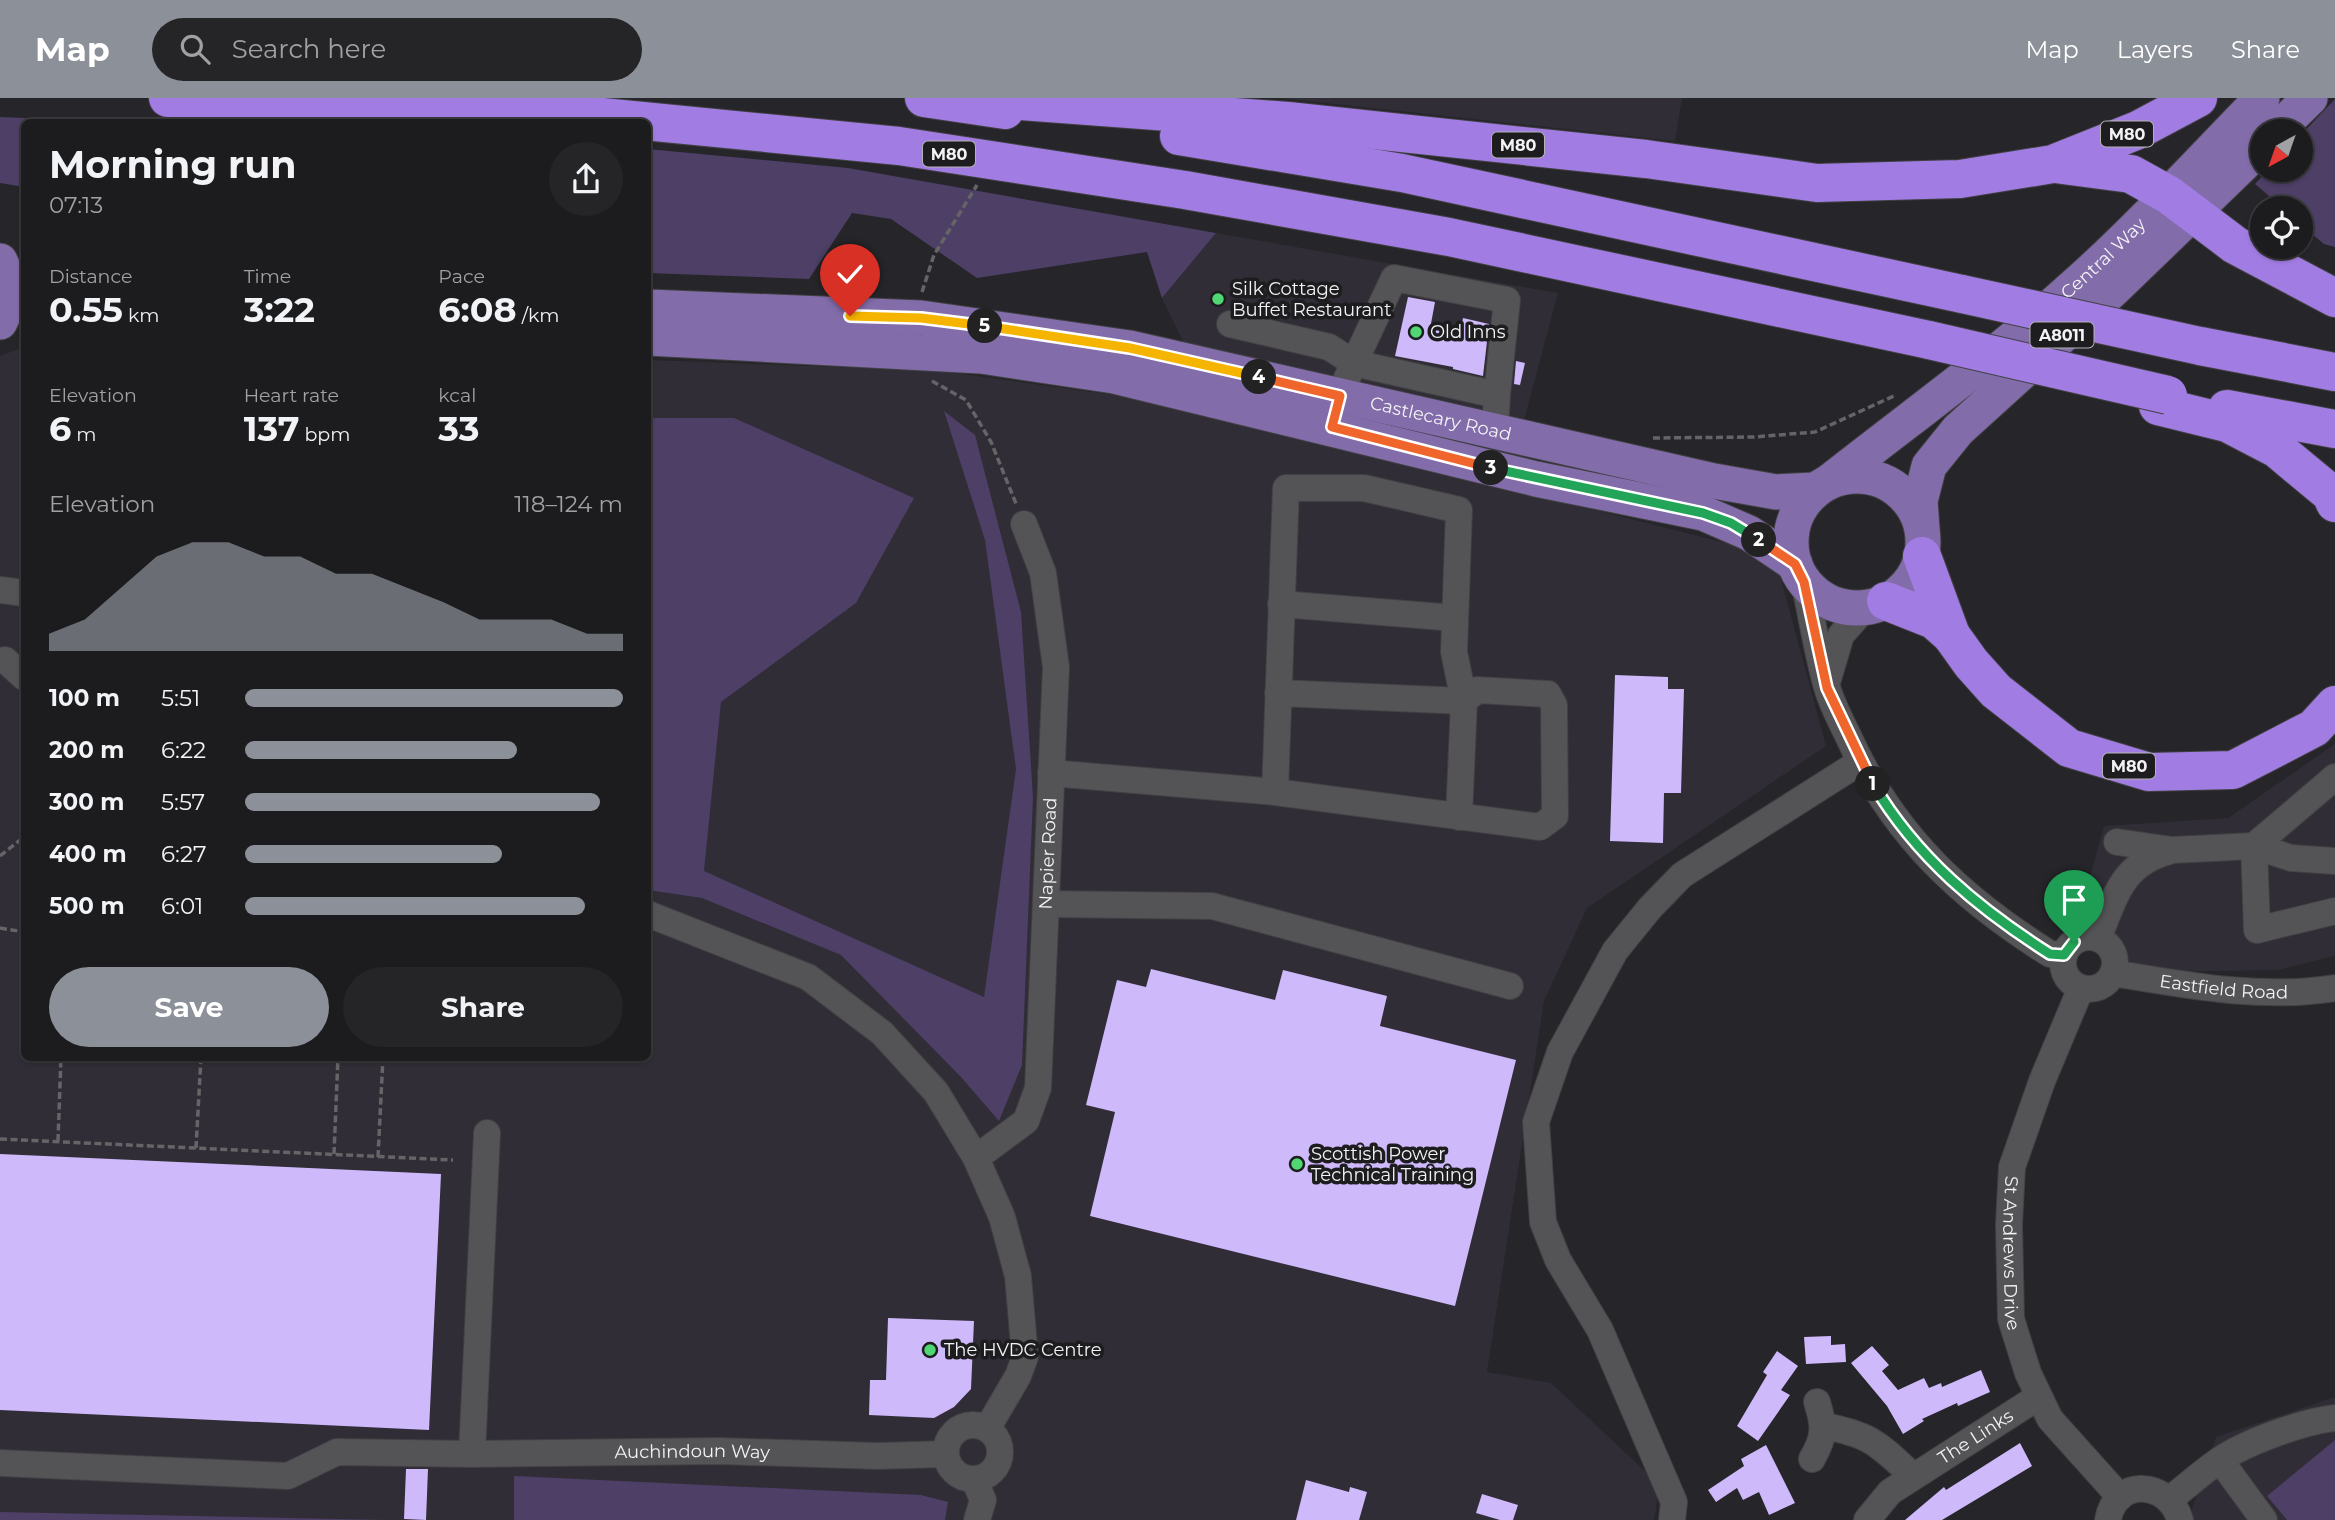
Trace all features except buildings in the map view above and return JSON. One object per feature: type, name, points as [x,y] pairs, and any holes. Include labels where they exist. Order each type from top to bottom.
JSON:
[{"type":"highway","name":"M80","points":[[168,98],[562,113],[623,119]]},
{"type":"highway","points":[[924,98],[1209,140],[1402,173],[2200,346],[2335,372]]},
{"type":"highway","name":"M80","points":[[980,98],[1302,122],[1646,159],[1817,183],[1960,179],[2053,164],[2138,130],[2198,98]]},
{"type":"highway","name":"M80","points":[[651,122],[899,146],[1449,237],[1720,294],[1924,346],[2163,400],[2335,429]]},
{"type":"highway","name":"M80","points":[[2053,164],[2131,174],[2235,245],[2335,298]]},
{"type":"highway","name":"M80","points":[[2163,400],[2227,423],[2277,449],[2331,494],[2335,503]]},
{"type":"highway","name":"M80","points":[[1922,542],[1951,635]]},
{"type":"highway","name":"M80","points":[[1876,605],[1934,620],[1951,635],[1996,691],[2069,748],[2149,772],[2233,770],[2314,728],[2335,705]]},
{"type":"main road","name":"Central Way","points":[[1922,542],[1920,501],[1929,466],[1939,452],[2180,205],[2262,98]]},
{"type":"main road","points":[[2288,119],[2310,98]]},
{"type":"main road","name":"Central Way","points":[[1822,486],[1958,384],[2061,297],[2250,154]]},
{"type":"main road","points":[[0,259],[21,267]]},
{"type":"main road","points":[[0,259],[9,289],[6,310],[0,322]]},
{"type":"main road","name":"Castlecary Road","points":[[651,307],[921,318],[1130,348],[1336,412],[1536,479],[1703,513],[1749,533],[1799,573]]},
{"type":"main road","points":[[0,328],[21,320]]},
{"type":"main road","name":"Castlecary Road","points":[[651,338],[848,347],[1008,359],[1336,412],[1492,430],[1674,472],[1776,492],[1822,486]]},
{"type":"main road","points":[[1822,486],[1863,476],[1883,481],[1900,491],[1914,507],[1922,542]]},
{"type":"main road","name":"A8011","points":[[1799,573],[1791,541],[1794,520],[1822,486]]},
{"type":"main road","name":"A8011","points":[[1876,605],[1902,591],[1915,575],[1922,542]]},
{"type":"main road","points":[[1799,573],[1818,595],[1835,604],[1876,605]]},
{"type":"street","points":[[1336,412],[1353,363],[1394,278],[1507,300],[1492,430]]},
{"type":"street","points":[[1230,324],[1329,347],[1353,363],[1497,395]]},
{"type":"street","points":[[1275,792],[1286,488],[1364,488],[1459,510],[1454,652],[1464,701],[1459,817]]},
{"type":"street","name":"Napier Road","points":[[976,1158],[1026,1121],[1038,1088],[1056,667],[1043,573],[1024,524]]},
{"type":"street","points":[[1799,573],[1827,688],[1860,762],[1907,836],[1948,879],[2007,927],[2050,954],[2064,955]]},
{"type":"street","points":[[1281,604],[1455,618]]},
{"type":"street","points":[[1827,688],[1841,635],[1876,605]]},
{"type":"street","points":[[1051,774],[1275,792],[1540,827],[1555,816],[1554,705],[1548,694],[1477,690],[1464,701],[1278,693]]},
{"type":"street","points":[[1672,1520],[1674,1502],[1600,1330],[1558,1261],[1543,1223],[1536,1122],[1560,1052],[1615,951],[1650,908],[1682,875],[1860,762]]},
{"type":"street","points":[[2254,846],[2335,777]]},
{"type":"street","points":[[2117,842],[2172,850],[2254,846],[2291,858],[2335,861]]},
{"type":"street","points":[[2254,846],[2257,930],[2335,911]]},
{"type":"street","points":[[2098,938],[2123,882],[2135,867],[2146,858],[2172,850]]},
{"type":"street","points":[[1046,904],[1212,906],[1510,986]]},
{"type":"street","points":[[651,915],[808,977],[891,1043],[936,1092],[976,1158],[1002,1217],[1018,1276],[1025,1357],[1018,1376],[988,1429]]},
{"type":"street","points":[[2090,937],[2098,938],[2111,948],[2115,956],[2113,973],[2104,985],[2081,988],[2074,984],[2064,971],[2064,955],[2074,942],[2090,937]]},
{"type":"street","name":"Eastfield Road","points":[[2113,973],[2198,987],[2290,992],[2335,988]]},
{"type":"street","name":"St Andrews Drive","points":[[2081,988],[2074,1011],[2042,1081],[2012,1167],[2009,1224],[2011,1319],[2038,1397],[2050,1419],[2120,1497]]},
{"type":"street","points":[[472,1454],[486,1133]]},
{"type":"street","name":"The Links","points":[[1873,1517],[1890,1492],[2038,1397]]},
{"type":"street","points":[[1812,1460],[1820,1445],[1821,1414],[1880,1446],[1913,1476]]},
{"type":"street","points":[[2108,1520],[2113,1505],[2130,1491],[2151,1489],[2175,1510],[2220,1460],[2308,1424],[2335,1418]]},
{"type":"street","points":[[971,1425],[988,1429],[998,1442],[999,1459],[990,1473],[974,1479],[958,1475],[948,1462],[946,1454],[950,1438],[963,1427],[971,1425]]},
{"type":"street","name":"Auchindoun Way","points":[[0,1463],[288,1476],[337,1452],[472,1454],[719,1451],[878,1456],[946,1454]]},
{"type":"street","points":[[2220,1460],[2264,1520]]},
{"type":"street","points":[[974,1479],[983,1500],[977,1520]]},
{"type":"path","points":[[921,318],[923,286],[934,255],[977,185]]},
{"type":"path","points":[[926,379],[966,400],[991,442],[1024,524]]},
{"type":"path","points":[[1643,438],[1754,438],[1815,432],[1900,393]]},
{"type":"path","points":[[1674,472],[1682,438]]},
{"type":"path","points":[[0,856],[10,845],[21,839]]},
{"type":"path","points":[[0,928],[21,932]]},
{"type":"path","points":[[58,1141],[61,1061]]},
{"type":"path","points":[[196,1148],[201,1061]]},
{"type":"path","points":[[334,1154],[338,1061]]},
{"type":"path","points":[[378,1157],[383,1061]]},
{"type":"path","points":[[0,1139],[453,1160]]},
{"type":"shaded area","points":[[1279,98],[1682,98],[1675,141]]},
{"type":"shaded area","points":[[2335,99],[2335,247],[2324,244],[2313,235],[2313,196],[2269,196],[2255,184],[2314,182],[2314,121]]},
{"type":"shaded area","points":[[0,117],[52,119],[21,119],[21,186],[0,183]]},
{"type":"shaded area","points":[[651,149],[848,168],[1216,233],[1162,298],[1147,252],[977,278],[891,219],[852,213],[809,279],[651,273]]},
{"type":"shaded area","points":[[1216,233],[1558,293],[1522,428],[1188,352],[1162,298]]},
{"type":"shaded area","points":[[21,348],[21,1061],[651,1061],[651,360],[940,371],[1165,402],[1742,547],[1780,575],[1826,746],[1587,908],[1544,1001],[1487,1372],[1551,1383],[1660,1485],[1654,1520],[0,1520],[0,356]]},
{"type":"shaded area","points":[[944,411],[975,435],[1021,612],[1033,797],[1022,1065],[999,1121],[961,1077],[841,955],[702,898],[651,890],[651,418],[734,418],[914,498],[856,603],[721,702],[704,871],[984,997],[1016,769],[985,540]]},
{"type":"shaded area","points":[[2335,744],[2335,956],[2278,970],[2164,972],[2130,962],[2123,948],[2081,909],[2104,826],[2228,818]]},
{"type":"shaded area","points":[[2335,1397],[2335,1520],[2188,1520],[2216,1437]]},
{"type":"shaded area","points":[[2335,1440],[2335,1520],[2287,1520],[2267,1496]]},
{"type":"shaded area","points":[[514,1476],[921,1495],[948,1502],[945,1520],[514,1520]]},
{"type":"shaded area","points":[[0,1512],[387,1520],[0,1520]]},
{"type":"place","name":"Silk Cottage Buffet Restaurant","points":[[1218,299]]},
{"type":"place","name":"Old Inns","points":[[1416,332]]},
{"type":"place","name":"Scottish Power Technical Training","points":[[1297,1164]]},
{"type":"place","name":"The HVDC Centre","points":[[930,1350]]},
{"type":"route","points":[[850,316],[921,318],[1130,348],[1340,396],[1332,427],[1536,479],[1703,513],[1731,523],[1795,564],[1804,582],[1827,688],[1860,762],[1907,836],[1972,900],[2029,941],[2050,954],[2064,955],[2074,942]]}]
